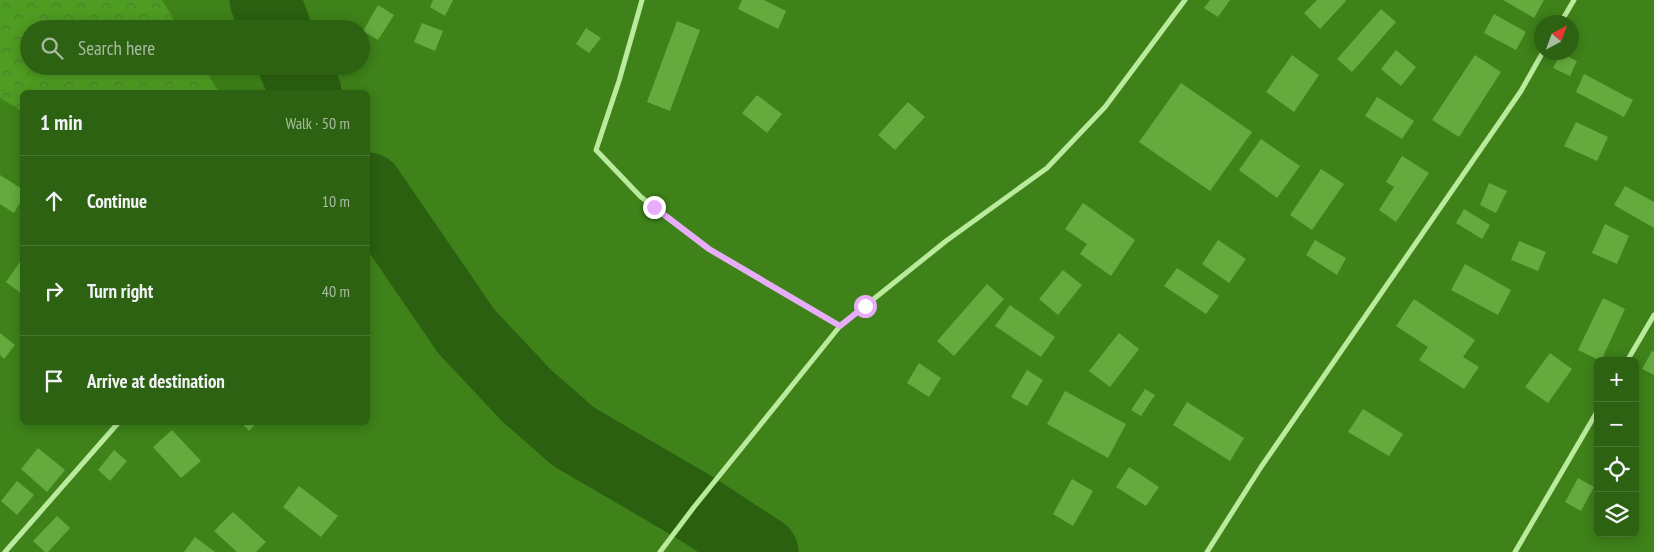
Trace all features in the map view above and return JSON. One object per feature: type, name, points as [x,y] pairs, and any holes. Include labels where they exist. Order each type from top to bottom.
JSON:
[{"type":"street","points":[[642,0],[619,81],[596,150],[641,197],[709,249],[840,326]]},
{"type":"street","points":[[660,552],[840,326],[946,241],[1047,168],[1105,107],[1185,0]]},
{"type":"street","points":[[1565,15],[1574,0]]},
{"type":"street","points":[[1207,552],[1260,467],[1521,90],[1538,60]]},
{"type":"street","points":[[1629,357],[1654,314]]},
{"type":"street","points":[[1515,552],[1594,417]]},
{"type":"street","points":[[5,552],[116,425]]},
{"type":"green space","points":[[0,0],[162,0],[174,20],[20,20],[20,75],[209,75],[218,90],[20,90],[20,110],[0,98]]},
{"type":"building","points":[[433,0],[453,0],[445,16],[430,7]]},
{"type":"building","points":[[742,0],[764,0],[786,11],[778,29],[738,9]]},
{"type":"building","points":[[1210,0],[1230,0],[1218,17],[1204,8]]},
{"type":"building","points":[[1317,0],[1346,1],[1320,29],[1304,13]]},
{"type":"building","points":[[1503,0],[1544,0],[1534,18]]},
{"type":"building","points":[[378,5],[394,15],[378,40],[370,35],[369,20]]},
{"type":"building","points":[[1381,9],[1396,22],[1352,72],[1337,59]]},
{"type":"building","points":[[1494,14],[1526,32],[1516,50],[1484,33]]},
{"type":"building","points":[[677,21],[700,30],[670,111],[647,102]]},
{"type":"building","points":[[422,23],[443,31],[435,51],[414,42]]},
{"type":"building","points":[[586,28],[601,38],[589,53],[576,44]]},
{"type":"building","points":[[1396,50],[1416,67],[1401,86],[1381,69]]},
{"type":"building","points":[[1292,55],[1319,75],[1294,112],[1266,92]]},
{"type":"building","points":[[1475,55],[1501,72],[1459,137],[1432,120]]},
{"type":"building","points":[[1557,60],[1577,61],[1570,76],[1553,68]]},
{"type":"building","points":[[1584,74],[1633,100],[1624,117],[1576,92]]},
{"type":"building","points":[[1181,83],[1252,132],[1210,191],[1139,142]]},
{"type":"building","points":[[757,95],[782,114],[767,133],[742,113]]},
{"type":"building","points":[[1377,97],[1414,121],[1402,139],[1365,116]]},
{"type":"building","points":[[908,102],[925,117],[895,150],[878,135]]},
{"type":"building","points":[[1576,122],[1608,137],[1597,161],[1564,146]]},
{"type":"building","points":[[1261,139],[1300,166],[1277,198],[1239,170]]},
{"type":"building","points":[[1402,156],[1429,173],[1396,222],[1379,210],[1394,187],[1386,182]]},
{"type":"building","points":[[1321,169],[1344,184],[1312,230],[1290,215]]},
{"type":"building","points":[[0,175],[20,188],[20,202],[14,213],[0,204]]},
{"type":"building","points":[[1489,183],[1507,191],[1496,213],[1480,205]]},
{"type":"building","points":[[1625,186],[1654,202],[1654,228],[1614,205]]},
{"type":"building","points":[[1083,203],[1135,240],[1111,276],[1080,254],[1087,244],[1065,229]]},
{"type":"building","points":[[1464,209],[1490,225],[1482,239],[1456,223]]},
{"type":"building","points":[[1605,224],[1629,236],[1617,264],[1592,253]]},
{"type":"building","points":[[1218,240],[1246,259],[1229,283],[1202,264]]},
{"type":"building","points":[[1315,240],[1346,258],[1337,275],[1306,255]]},
{"type":"building","points":[[1519,241],[1546,252],[1538,271],[1511,260]]},
{"type":"building","points":[[20,262],[20,292],[6,282]]},
{"type":"building","points":[[1465,264],[1511,290],[1498,315],[1451,290]]},
{"type":"building","points":[[1177,268],[1219,296],[1206,314],[1164,286]]},
{"type":"building","points":[[1063,270],[1082,285],[1058,315],[1039,299]]},
{"type":"building","points":[[987,284],[1004,299],[954,356],[937,341]]},
{"type":"building","points":[[1603,298],[1625,309],[1603,357],[1594,358],[1578,350]]},
{"type":"building","points":[[1414,299],[1475,340],[1463,357],[1479,367],[1464,389],[1419,360],[1428,347],[1396,326]]},
{"type":"building","points":[[1010,305],[1055,337],[1041,357],[995,326]]},
{"type":"building","points":[[0,333],[15,345],[4,359],[0,355]]},
{"type":"building","points":[[1119,333],[1139,349],[1110,387],[1089,371]]},
{"type":"building","points":[[1652,351],[1654,352],[1654,375],[1642,369]]},
{"type":"building","points":[[1550,353],[1572,369],[1548,403],[1525,387]]},
{"type":"building","points":[[919,363],[941,378],[929,397],[907,383]]},
{"type":"building","points":[[1027,370],[1043,380],[1027,406],[1011,397]]},
{"type":"building","points":[[1145,389],[1155,395],[1141,416],[1131,410]]},
{"type":"building","points":[[1065,391],[1126,424],[1108,458],[1047,424]]},
{"type":"building","points":[[1187,402],[1244,438],[1230,461],[1173,425]]},
{"type":"building","points":[[1363,409],[1403,434],[1389,456],[1348,432]]},
{"type":"building","points":[[244,425],[254,425],[249,431]]},
{"type":"building","points":[[172,430],[201,461],[181,478],[153,447]]},
{"type":"building","points":[[38,448],[65,470],[47,492],[21,469]]},
{"type":"building","points":[[114,450],[127,461],[110,481],[98,470]]},
{"type":"building","points":[[1129,467],[1159,487],[1146,506],[1116,487]]},
{"type":"building","points":[[1578,478],[1594,487],[1581,511],[1565,502]]},
{"type":"building","points":[[1072,479],[1093,491],[1073,526],[1053,514]]},
{"type":"building","points":[[17,481],[34,495],[17,515],[1,501]]},
{"type":"building","points":[[299,486],[338,516],[321,537],[283,507]]},
{"type":"building","points":[[233,512],[266,542],[256,552],[237,552],[214,531]]},
{"type":"building","points":[[57,516],[70,528],[48,552],[45,552],[33,541]]},
{"type":"building","points":[[195,537],[215,552],[184,552]]},
{"type":"waterway","points":[[265,0],[273,20]]},
{"type":"waterway","points":[[298,75],[305,90]]},
{"type":"waterway","points":[[370,191],[466,331],[527,396],[574,437],[694,507],[763,552]]},
{"type":"route","points":[[654,207],[709,249],[840,326],[865,306]]}]
